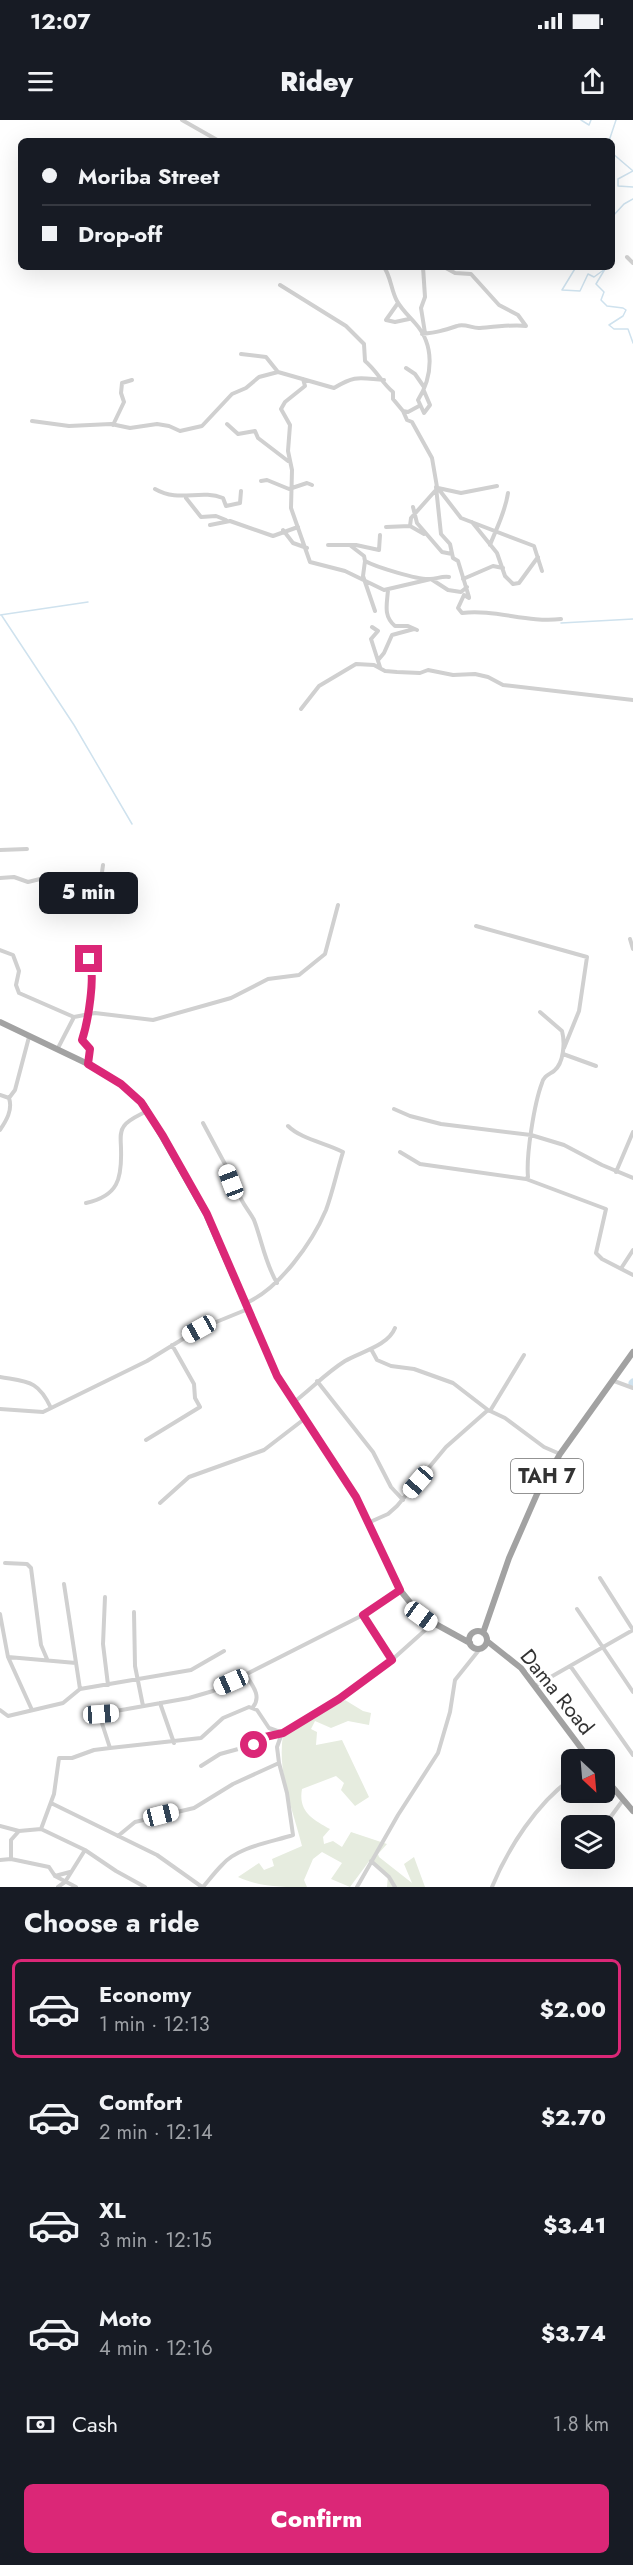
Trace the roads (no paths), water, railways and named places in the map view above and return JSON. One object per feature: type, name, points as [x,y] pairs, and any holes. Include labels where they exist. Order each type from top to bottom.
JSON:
[{"type":"highway","points":[[1,1024],[58,1048],[88,1064],[121,1084],[148,1111],[207,1214],[277,1376],[303,1420],[349,1486],[369,1522],[400,1590],[414,1610],[432,1624],[483,1646]]},
{"type":"highway","name":"TAH 7","points":[[481,1632],[528,1512],[560,1454],[633,1352]]},
{"type":"highway","points":[[470,1639],[481,1632],[483,1646]]},
{"type":"highway","name":"Dama Road","points":[[483,1646],[495,1649],[512,1660],[535,1686],[582,1749]]},
{"type":"highway","points":[[615,1790],[633,1811]]},
{"type":"street","points":[[182,120],[214,138]]},
{"type":"street","points":[[627,257],[633,263]]},
{"type":"street","points":[[385,270],[398,303],[423,334],[434,335],[456,326],[507,328],[514,324],[527,327],[518,315],[499,305],[471,274],[454,273],[449,270]]},
{"type":"street","points":[[406,368],[415,374],[425,389],[430,405],[424,412],[418,400],[425,389],[431,354],[423,334],[422,308],[425,297],[423,270]]},
{"type":"street","points":[[280,285],[352,331],[364,344],[365,361],[384,380],[407,420],[412,422],[432,458],[441,534],[450,544],[453,558],[458,561],[467,587],[466,596],[458,608],[462,614],[481,611],[512,618],[561,619]]},
{"type":"street","points":[[398,303],[386,320],[395,322],[409,319]]},
{"type":"street","points":[[242,354],[266,357],[279,372]]},
{"type":"street","points":[[32,421],[69,426],[113,424],[130,428],[157,424],[170,426],[180,431],[202,426],[232,394],[246,388],[259,377],[279,372],[333,387],[345,379],[384,380]]},
{"type":"street","points":[[303,379],[305,386],[281,408],[290,424],[291,508],[310,562],[338,568],[353,577],[365,579],[388,590],[440,576],[449,578]]},
{"type":"street","points":[[113,424],[124,402],[121,393],[122,383],[132,380]]},
{"type":"street","points":[[403,411],[408,412],[419,406]]},
{"type":"street","points":[[227,424],[238,434],[255,431],[258,438],[289,462]]},
{"type":"street","points":[[261,481],[267,480],[292,488],[307,483],[312,485]]},
{"type":"street","points":[[436,489],[461,493],[497,486]]},
{"type":"street","points":[[155,489],[186,498],[208,494],[223,498],[226,506],[240,503],[241,490]]},
{"type":"street","points":[[410,526],[416,513],[436,489]]},
{"type":"street","points":[[436,489],[461,518],[471,521],[495,533],[534,546],[539,556],[516,584],[505,576],[502,561],[471,521]]},
{"type":"street","points":[[490,546],[495,528],[506,512],[508,493]]},
{"type":"street","points":[[186,498],[201,517],[216,516],[273,536],[297,526]]},
{"type":"street","points":[[413,507],[417,523],[425,534]]},
{"type":"street","points":[[210,525],[226,520]]},
{"type":"street","points":[[386,527],[410,526],[438,544],[442,552],[453,554]]},
{"type":"street","points":[[283,530],[293,543],[305,547]]},
{"type":"street","points":[[328,545],[379,550],[380,535]]},
{"type":"street","points":[[351,546],[364,556],[363,576],[375,611]]},
{"type":"street","points":[[365,561],[411,576],[431,579],[448,590],[466,596]]},
{"type":"street","points":[[464,579],[493,566],[503,569]]},
{"type":"street","points":[[466,596],[467,587]]},
{"type":"street","points":[[379,659],[392,635],[416,629],[395,626],[391,622],[386,613],[388,590]]},
{"type":"street","points":[[372,627],[378,631],[371,639],[380,667]]},
{"type":"street","points":[[301,709],[319,686],[356,664],[397,672],[422,673],[428,670],[453,675],[475,674],[488,676],[503,684],[633,700]]},
{"type":"street","points":[[0,850],[27,849]]},
{"type":"street","points":[[0,878],[14,877],[28,882],[40,879],[68,881],[100,887],[103,865]]},
{"type":"street","points":[[0,950],[13,956],[19,971],[16,985],[19,993],[74,1017],[86,1013],[153,1020],[231,999],[268,979],[299,975],[325,954],[338,906]]},
{"type":"street","points":[[476,926],[587,957],[579,1011],[557,1069],[548,1073],[542,1084],[531,1135],[526,1179]]},
{"type":"street","points":[[630,939],[633,949]]},
{"type":"street","points":[[84,948],[92,965],[92,1000],[86,1013],[87,1022],[82,1040],[90,1049],[88,1064]]},
{"type":"street","points":[[540,1012],[562,1031],[564,1049]]},
{"type":"street","points":[[58,1048],[74,1017]]},
{"type":"street","points":[[9,1098],[15,1090],[29,1037]]},
{"type":"street","points":[[563,1054],[596,1066]]},
{"type":"street","points":[[0,1095],[9,1098],[12,1105],[0,1130]]},
{"type":"street","points":[[394,1109],[410,1116],[441,1124],[531,1135],[564,1145],[616,1172],[633,1178]]},
{"type":"street","points":[[86,1203],[104,1199],[115,1188],[121,1160],[121,1131],[126,1123],[148,1111]]},
{"type":"street","points":[[203,1123],[226,1166],[234,1189],[238,1191],[241,1203],[254,1220],[268,1269],[277,1283]]},
{"type":"street","points":[[0,1409],[30,1412],[51,1408],[147,1361],[212,1323],[247,1306],[277,1283],[303,1249],[325,1211],[343,1152],[309,1137],[296,1134],[288,1126]]},
{"type":"street","points":[[616,1172],[633,1132]]},
{"type":"street","points":[[399,1152],[420,1164],[526,1179],[606,1209],[596,1253],[602,1259],[622,1267],[633,1275]]},
{"type":"street","points":[[622,1267],[633,1250]]},
{"type":"street","points":[[293,1403],[345,1362],[371,1349],[391,1335],[395,1328]]},
{"type":"street","points":[[146,1440],[200,1407],[195,1398],[194,1384],[172,1345]]},
{"type":"street","points":[[371,1349],[377,1360],[391,1366],[414,1369],[453,1383],[489,1411],[505,1418],[544,1447],[560,1454]]},
{"type":"street","points":[[369,1522],[388,1514],[403,1500],[446,1447],[489,1411],[524,1355]]},
{"type":"street","points":[[0,1377],[27,1380],[39,1387],[51,1408]]},
{"type":"street","points":[[318,1381],[373,1452],[391,1487],[403,1500]]},
{"type":"street","points":[[614,1381],[633,1388]]},
{"type":"street","points":[[160,1503],[189,1477],[264,1450],[303,1420]]},
{"type":"street","points":[[5,1563],[27,1564],[31,1568],[41,1646],[47,1659]]},
{"type":"street","points":[[535,1686],[572,1667],[633,1630],[600,1578]]},
{"type":"street","points":[[64,1584],[80,1689]]},
{"type":"street","points":[[110,1749],[99,1714],[203,1695],[363,1615],[400,1590]]},
{"type":"street","points":[[105,1597],[103,1644],[108,1685]]},
{"type":"street","points":[[577,1609],[633,1692]]},
{"type":"street","points":[[134,1612],[137,1681],[143,1706]]},
{"type":"street","points":[[0,1614],[8,1657],[32,1710]]},
{"type":"street","points":[[363,1615],[392,1660]]},
{"type":"street","points":[[201,1766],[220,1754],[260,1743],[265,1737],[283,1733],[354,1689],[392,1660],[432,1624]]},
{"type":"street","points":[[357,1887],[438,1753],[455,1680],[483,1646]]},
{"type":"street","points":[[0,1710],[8,1716],[63,1703],[80,1689],[137,1681],[190,1670],[224,1651]]},
{"type":"street","points":[[8,1657],[76,1663]]},
{"type":"street","points":[[572,1667],[633,1755]]},
{"type":"street","points":[[41,1829],[51,1803],[61,1756],[72,1758],[94,1750],[174,1743],[201,1738],[223,1718],[253,1707],[256,1702],[256,1691],[246,1675]]},
{"type":"street","points":[[160,1703],[174,1743]]},
{"type":"street","points":[[253,1707],[269,1728],[283,1733]]},
{"type":"street","points":[[51,1803],[157,1855],[203,1887],[222,1863],[237,1854],[293,1835],[277,1747],[283,1733]]},
{"type":"street","points":[[118,1836],[135,1822],[194,1808],[233,1784],[279,1763]]},
{"type":"street","points":[[492,1887],[528,1824],[561,1787]]},
{"type":"street","points":[[612,1815],[623,1800]]},
{"type":"street","points":[[0,1826],[19,1831],[41,1829],[85,1850],[146,1887]]},
{"type":"street","points":[[10,1859],[11,1840],[19,1831]]},
{"type":"street","points":[[58,1887],[65,1882],[85,1850]]},
{"type":"street","points":[[0,1860],[10,1859],[49,1867],[55,1876],[76,1887]]},
{"type":"street","points":[[371,1862],[389,1877],[395,1887]]},
{"type":"street","points":[[55,1876],[71,1872]]},
{"type":"waterway","points":[[581,120],[589,125],[591,120]]},
{"type":"waterway","points":[[610,138],[616,120]]},
{"type":"waterway","points":[[615,156],[633,171],[618,179],[618,186],[633,187]]},
{"type":"waterway","points":[[615,214],[624,204],[633,199]]},
{"type":"waterway","points":[[574,270],[562,290],[580,291],[588,274],[594,277],[604,270]]},
{"type":"waterway","points":[[604,270],[596,284],[604,292],[601,300],[607,306],[626,310],[623,316],[609,325],[614,329],[628,329],[633,343]]},
{"type":"waterway","points":[[0,615],[88,602]]},
{"type":"waterway","points":[[2,616],[74,725],[132,824]]},
{"type":"waterway","points":[[561,623],[633,619]]}]
